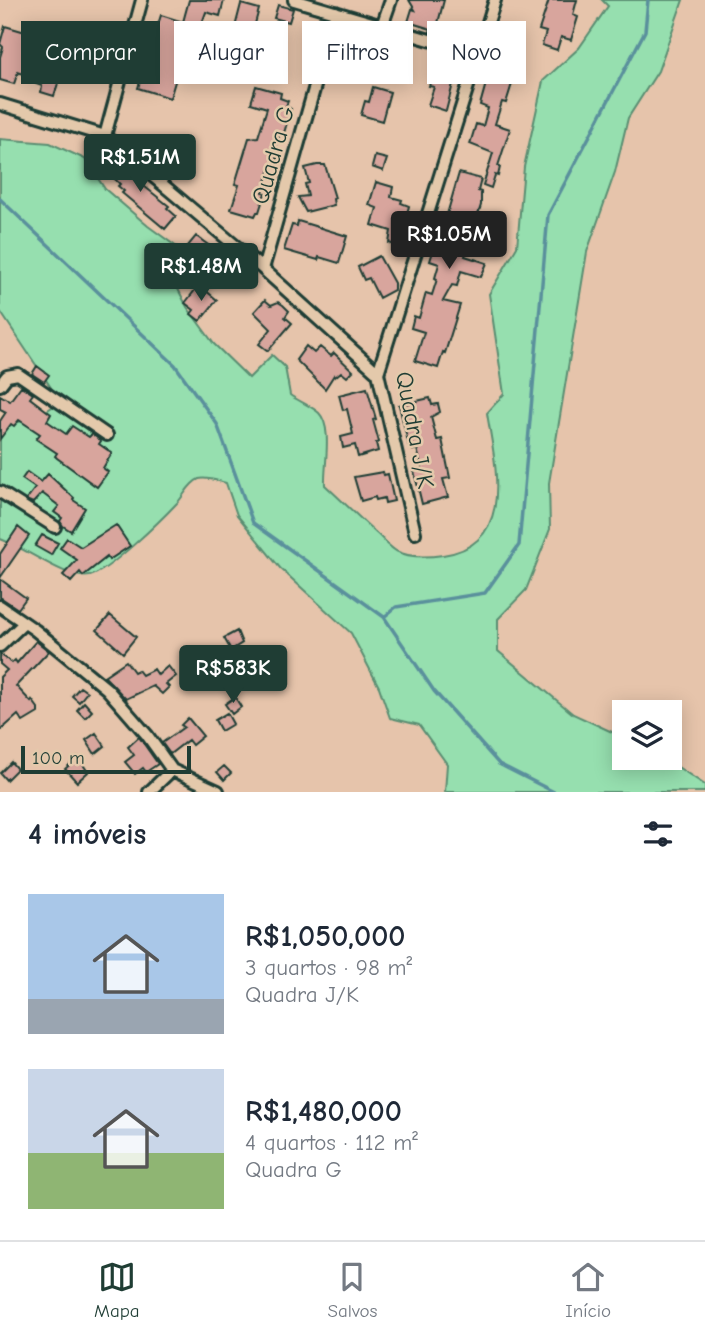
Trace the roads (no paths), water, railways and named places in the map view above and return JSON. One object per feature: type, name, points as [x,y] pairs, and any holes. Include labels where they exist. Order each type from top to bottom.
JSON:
[{"type":"street","points":[[105,136],[142,0]]},
{"type":"street","points":[[294,0],[366,21]]},
{"type":"street","points":[[384,21],[391,0]]},
{"type":"street","name":"Quadra J/K","points":[[488,21],[495,0]]},
{"type":"street","name":"Quadra G","points":[[263,269],[336,12]]},
{"type":"street","name":"Quadra J/K","points":[[415,533],[378,373],[468,84]]},
{"type":"street","points":[[0,104],[105,136],[263,269],[378,373]]},
{"type":"street","points":[[0,385],[7,376],[18,374],[107,435]]},
{"type":"street","points":[[0,492],[55,527]]},
{"type":"street","points":[[0,606],[35,630],[107,689],[147,735],[172,770],[218,791]]},
{"type":"street","points":[[0,646],[23,624]]},
{"type":"street","points":[[149,792],[172,770]]},
{"type":"waterway","points":[[384,617],[396,607],[485,593],[519,545],[548,215],[645,31],[648,0]]},
{"type":"waterway","points":[[0,199],[175,365],[217,424],[253,523],[384,617],[434,691],[499,764],[554,792]]}]
